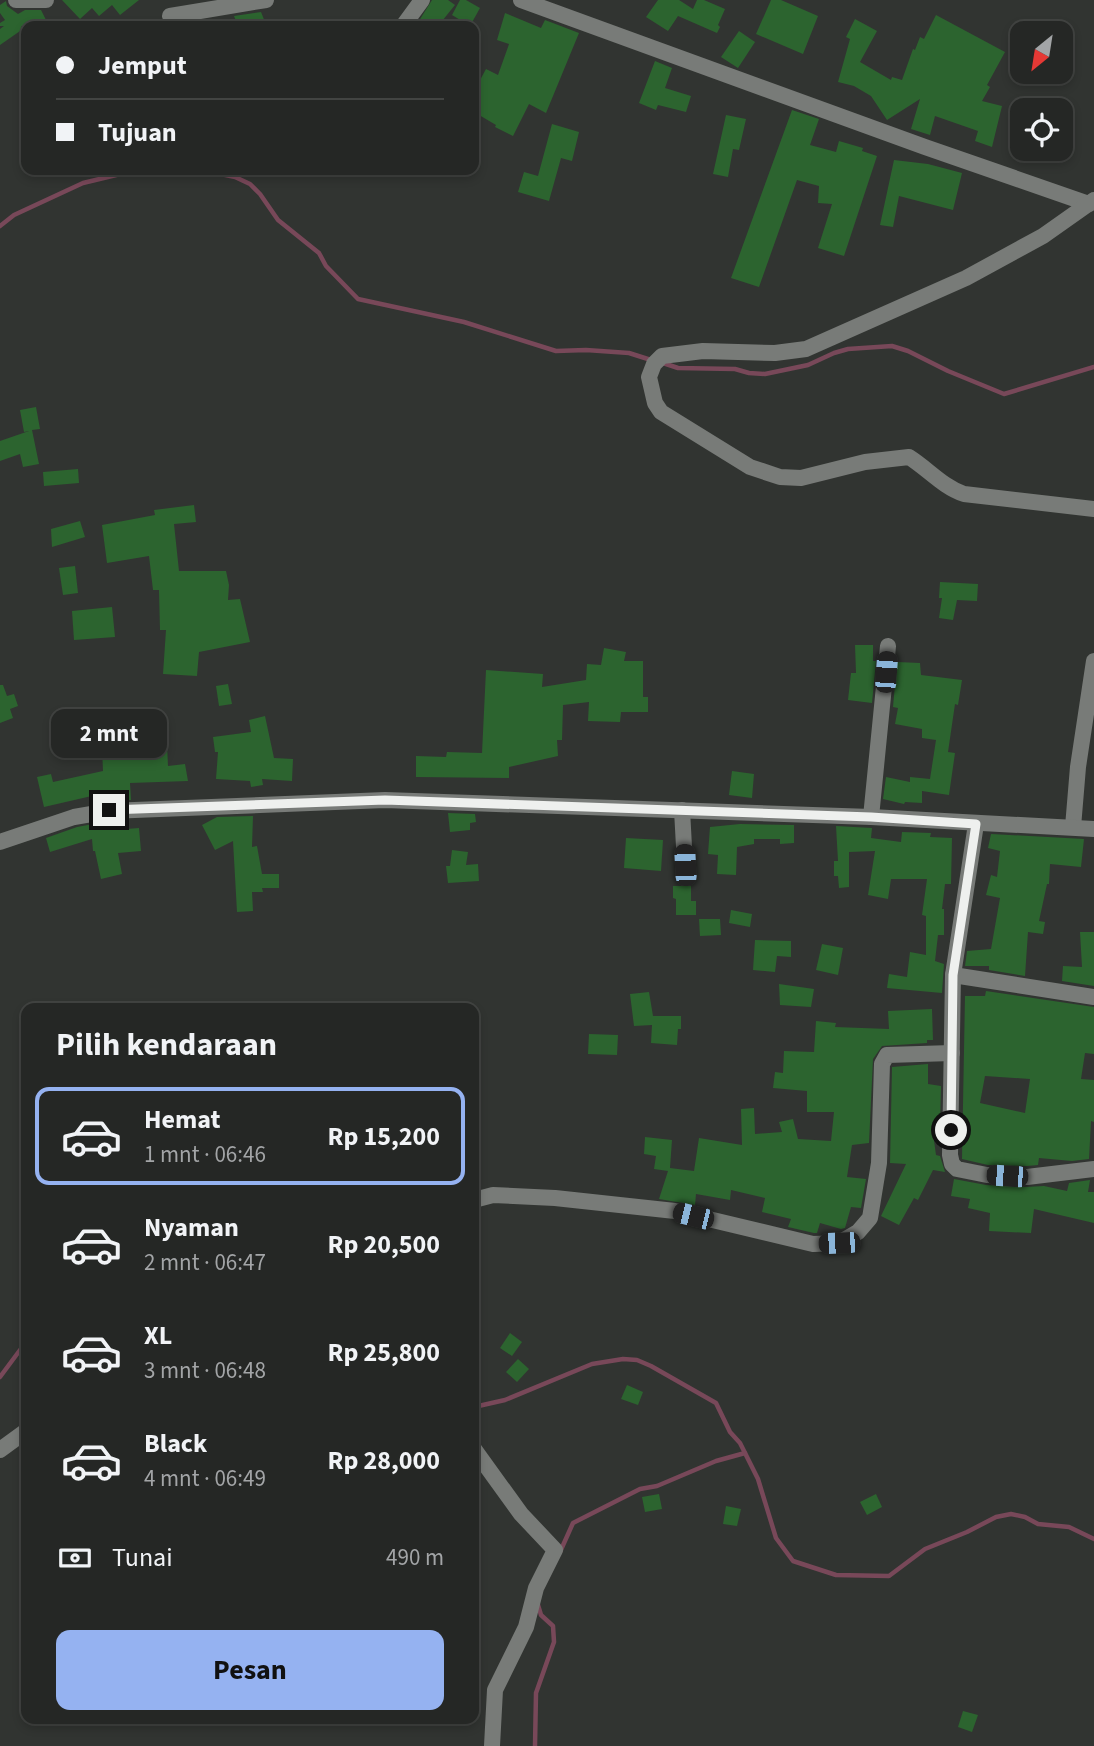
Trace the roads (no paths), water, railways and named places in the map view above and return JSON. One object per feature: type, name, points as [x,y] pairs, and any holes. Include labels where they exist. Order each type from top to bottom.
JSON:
[{"type":"street","points":[[16,0],[46,0]]},
{"type":"street","points":[[170,16],[266,0]]},
{"type":"street","points":[[407,21],[422,0]]},
{"type":"street","points":[[529,1],[925,147],[1091,202]]},
{"type":"street","points":[[1091,202],[1043,236],[966,278],[806,349],[775,353],[703,351],[666,354],[654,364],[649,377],[655,403],[661,412],[750,467],[780,477],[801,478],[865,462],[909,457],[950,489],[964,494],[1094,509]]},
{"type":"street","points":[[871,817],[888,646]]},
{"type":"street","points":[[1073,827],[1078,767],[1094,661]]},
{"type":"street","points":[[0,842],[74,817],[109,810],[385,800],[871,817],[1094,829]]},
{"type":"street","points":[[682,810],[685,865]]},
{"type":"street","points":[[976,824],[953,975],[952,1164],[957,1169],[987,1175],[1027,1177],[1094,1169]]},
{"type":"street","points":[[953,975],[1094,997]]},
{"type":"street","points":[[479,1199],[493,1195],[542,1198],[675,1211],[813,1244],[839,1243],[858,1232],[870,1219],[878,1163],[884,1058],[887,1055],[952,1053]]},
{"type":"street","points":[[0,1450],[21,1435]]},
{"type":"street","points":[[479,1456],[521,1514],[555,1550],[536,1588],[526,1627],[495,1690],[492,1746]]},
{"type":"waterway","points":[[0,226],[14,215],[83,183],[116,175]]},
{"type":"waterway","points":[[226,175],[250,184],[278,220],[319,253],[326,266],[358,299],[464,322],[556,351],[629,353],[651,360]]},
{"type":"waterway","points":[[660,362],[678,368],[735,369],[765,374],[808,365],[848,349],[892,346],[1004,394],[1094,367]]},
{"type":"waterway","points":[[0,1377],[21,1349]]},
{"type":"waterway","points":[[479,1406],[505,1400],[592,1364],[623,1359],[637,1360],[651,1366],[716,1403],[758,1479],[776,1538],[793,1561],[836,1575],[889,1576],[925,1549],[996,1517],[1011,1514],[1038,1524],[1069,1527],[1094,1539]]},
{"type":"waterway","points":[[560,1552],[573,1523],[640,1489],[657,1486],[716,1461],[745,1453]]},
{"type":"waterway","points":[[535,1746],[536,1693],[554,1642],[553,1626],[541,1615],[538,1605]]}]
